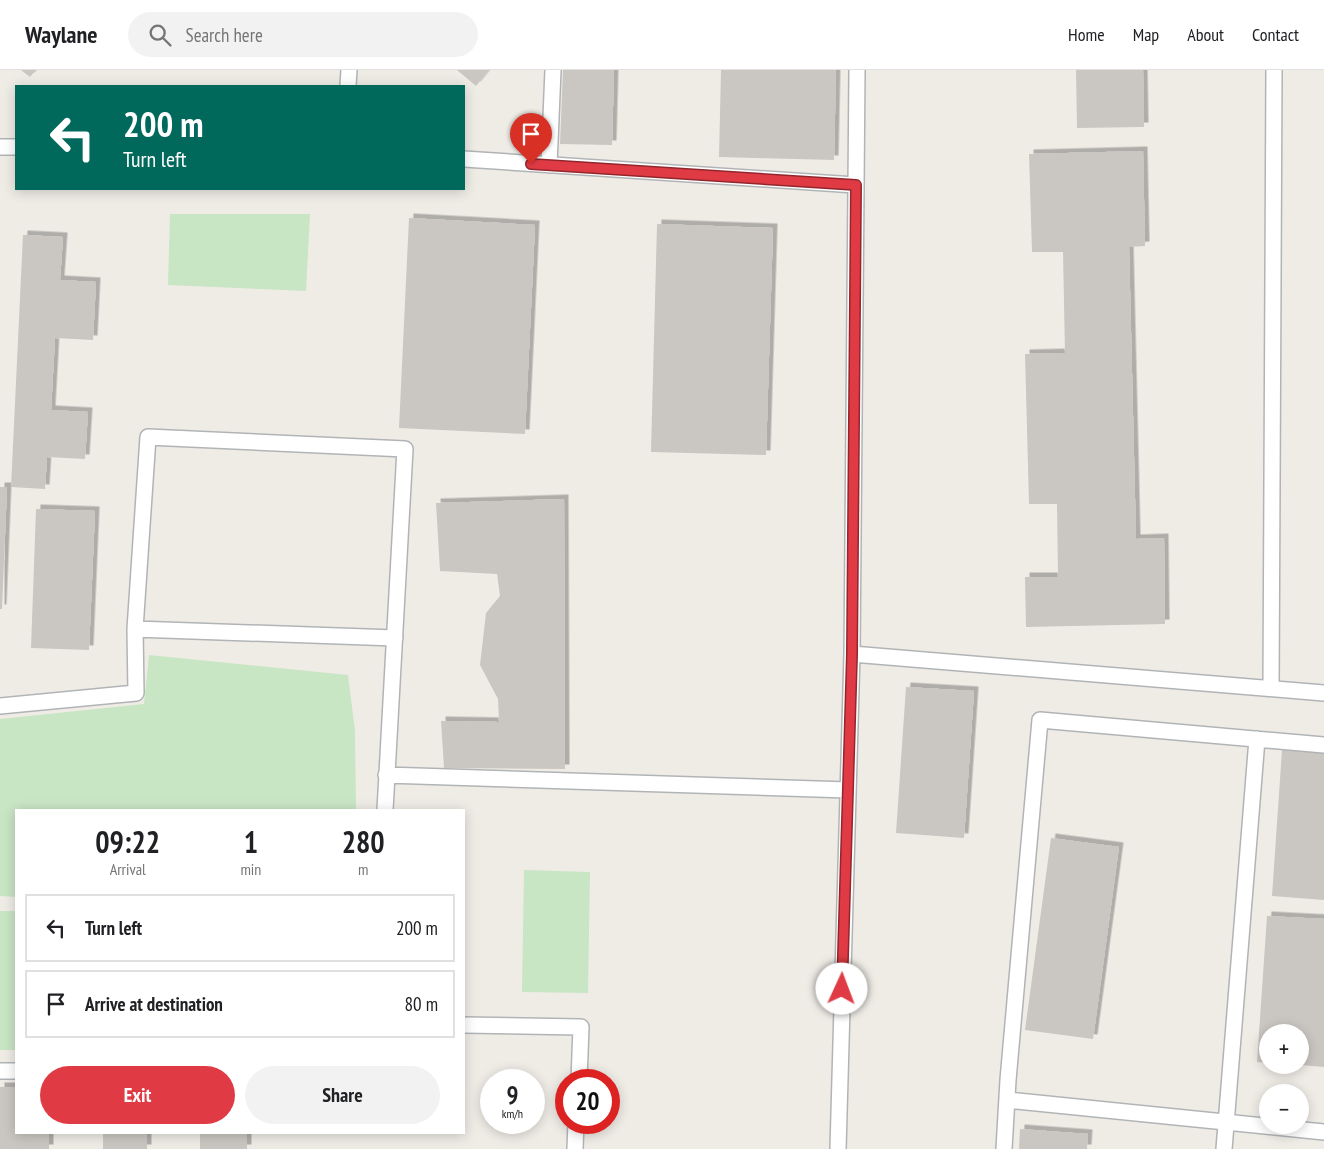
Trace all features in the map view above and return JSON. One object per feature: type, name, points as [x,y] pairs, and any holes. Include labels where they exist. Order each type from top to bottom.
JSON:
[{"type":"lane","points":[[348,85],[349,70]]},
{"type":"lane","points":[[549,165],[553,70]]},
{"type":"lane","points":[[838,1149],[852,654],[857,70]]},
{"type":"lane","points":[[1271,688],[1274,70]]},
{"type":"lane","points":[[0,147],[15,147]]},
{"type":"lane","points":[[465,159],[856,185]]},
{"type":"lane","points":[[0,706],[136,694],[136,629],[148,437],[406,449],[385,809]]},
{"type":"lane","points":[[136,629],[395,638]]},
{"type":"lane","points":[[852,654],[1324,693]]},
{"type":"lane","points":[[1004,1149],[1040,720],[1324,745]]},
{"type":"lane","points":[[1224,1149],[1257,739]]},
{"type":"lane","points":[[386,775],[848,790]]},
{"type":"lane","points":[[465,1025],[581,1027],[579,1069]]},
{"type":"lane","points":[[0,1071],[15,1071]]},
{"type":"lane","points":[[1007,1100],[1324,1132]]},
{"type":"lane","points":[[575,1149],[576,1134]]},
{"type":"green space","points":[[170,214],[310,214],[306,291],[168,285]]},
{"type":"green space","points":[[149,655],[348,675],[355,731],[356,809],[15,809],[15,897],[0,896],[0,719],[144,704]]},
{"type":"green space","points":[[524,870],[590,872],[588,993],[522,992]]},
{"type":"green space","points":[[0,911],[15,911],[15,1050],[0,1050]]},
{"type":"building","points":[[21,70],[36,70],[30,77]]},
{"type":"building","points":[[457,70],[489,70],[476,86]]},
{"type":"building","points":[[563,70],[614,70],[612,145],[560,144]]},
{"type":"building","points":[[721,70],[836,70],[834,160],[719,157]]},
{"type":"building","points":[[1076,70],[1143,70],[1144,127],[1077,128]]},
{"type":"building","points":[[1143,151],[1145,246],[1129,247],[1136,539],[1164,538],[1165,624],[1026,627],[1025,577],[1058,577],[1057,504],[1029,504],[1025,354],[1065,353],[1063,252],[1032,252],[1029,154]]},
{"type":"building","points":[[409,218],[535,225],[525,434],[399,428]]},
{"type":"building","points":[[657,224],[773,228],[766,455],[651,452]]},
{"type":"building","points":[[23,235],[63,237],[60,280],[96,282],[93,340],[55,338],[51,410],[88,412],[85,459],[47,457],[45,489],[11,487]]},
{"type":"building","points":[[0,487],[7,487],[2,609],[0,609]]},
{"type":"building","points":[[564,499],[565,769],[444,768],[441,721],[499,722],[498,699],[480,665],[486,613],[500,596],[497,574],[440,571],[436,503]]},
{"type":"building","points":[[36,509],[95,511],[89,650],[31,648]]},
{"type":"building","points":[[906,687],[974,691],[964,838],[896,833]]},
{"type":"building","points":[[1282,750],[1324,753],[1324,900],[1272,896]]},
{"type":"building","points":[[1051,838],[1119,847],[1093,1039],[1025,1030]]},
{"type":"building","points":[[1267,916],[1324,919],[1324,1067],[1309,1066],[1309,1024],[1260,1024]]},
{"type":"building","points":[[1259,1033],[1259,1062],[1257,1062]]},
{"type":"building","points":[[0,1087],[15,1087],[15,1134],[49,1134],[49,1149],[0,1149]]},
{"type":"building","points":[[1020,1129],[1088,1134],[1087,1149],[1019,1149]]},
{"type":"building","points":[[103,1134],[147,1134],[147,1149],[103,1149]]},
{"type":"building","points":[[200,1134],[247,1134],[247,1149],[200,1149]]},
{"type":"route","points":[[531,164],[856,185],[852,654],[842,989]]}]
